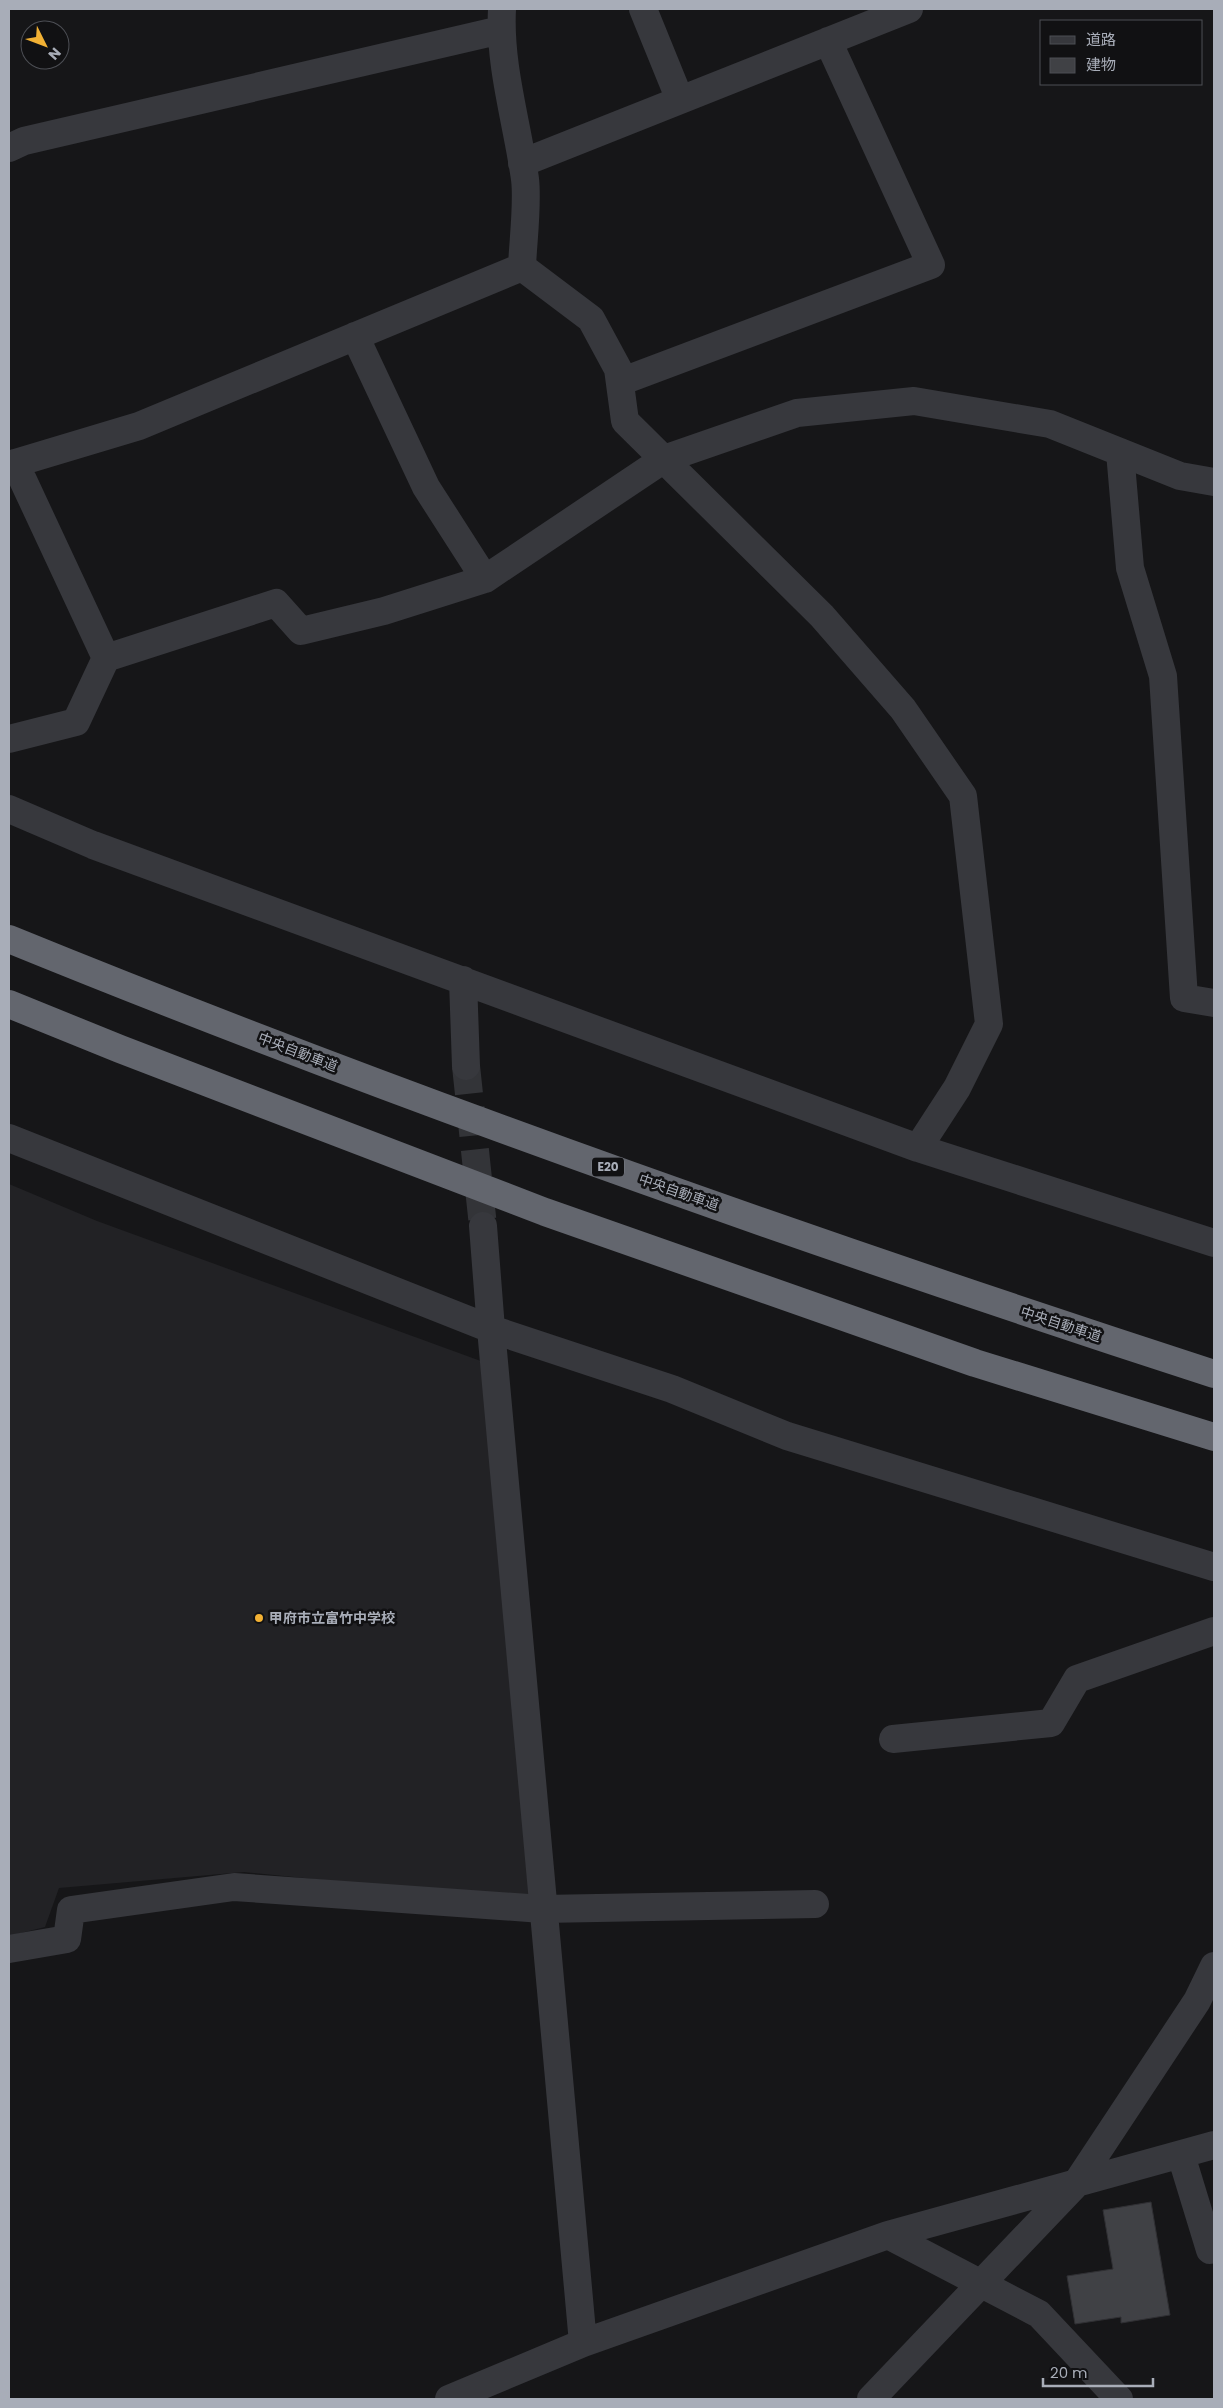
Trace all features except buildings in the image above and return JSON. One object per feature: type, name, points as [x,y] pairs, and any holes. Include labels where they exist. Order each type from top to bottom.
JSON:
[{"type":"highway","name":"中央自動車道","points":[[9,939],[151,997],[566,1152],[1007,1306],[1214,1374]]},
{"type":"highway","points":[[9,1004],[120,1049],[554,1215],[975,1362],[1214,1437]]},
{"type":"street","points":[[643,9],[680,100]]},
{"type":"street","points":[[522,163],[909,9]]},
{"type":"street","points":[[9,148],[24,141],[501,19],[525,181],[522,267]]},
{"type":"street","points":[[620,382],[931,265],[828,41]]},
{"type":"street","points":[[522,267],[591,319],[618,369],[625,421],[822,616],[903,709],[963,796],[989,1024],[956,1088],[918,1148]]},
{"type":"street","points":[[106,658],[12,464],[139,426],[522,267]]},
{"type":"street","points":[[356,336],[426,487],[485,579]]},
{"type":"street","points":[[9,739],[76,722],[106,658],[276,604],[301,631],[384,611],[485,579],[664,459],[797,413],[914,401],[1050,424],[1180,476],[1214,482]]},
{"type":"street","points":[[1120,452],[1130,568],[1163,676],[1184,998],[1214,1003]]},
{"type":"street","points":[[9,809],[93,845],[918,1148],[1214,1243]]},
{"type":"street","points":[[463,980],[466,1066]]},
{"type":"street","points":[[9,1138],[490,1329],[672,1389],[787,1436],[1214,1567]]},
{"type":"street","points":[[483,1226],[490,1329],[583,2343]]},
{"type":"street","points":[[893,1739],[1051,1723],[1078,1679],[1214,1631]]},
{"type":"street","points":[[9,1949],[68,1939],[71,1910],[234,1887],[542,1909],[815,1904]]},
{"type":"street","points":[[871,2399],[1076,2184],[1197,2001],[1214,1966]]},
{"type":"street","points":[[449,2399],[583,2343],[888,2235],[1214,2145]]},
{"type":"street","points":[[1181,2154],[1210,2250],[1214,2249]]},
{"type":"street","points":[[888,2235],[1040,2314],[1119,2399]]},
{"type":"shaded area","name":"甲府市立富竹中学校","points":[[9,1184],[97,1221],[489,1364],[532,1901],[244,1872],[59,1888],[45,1927],[9,1936]]},
{"type":"tunnel","points":[[466,1066],[483,1226]]},
{"type":"place","name":"甲府市立富竹中学校","points":[[259,1618]]}]
